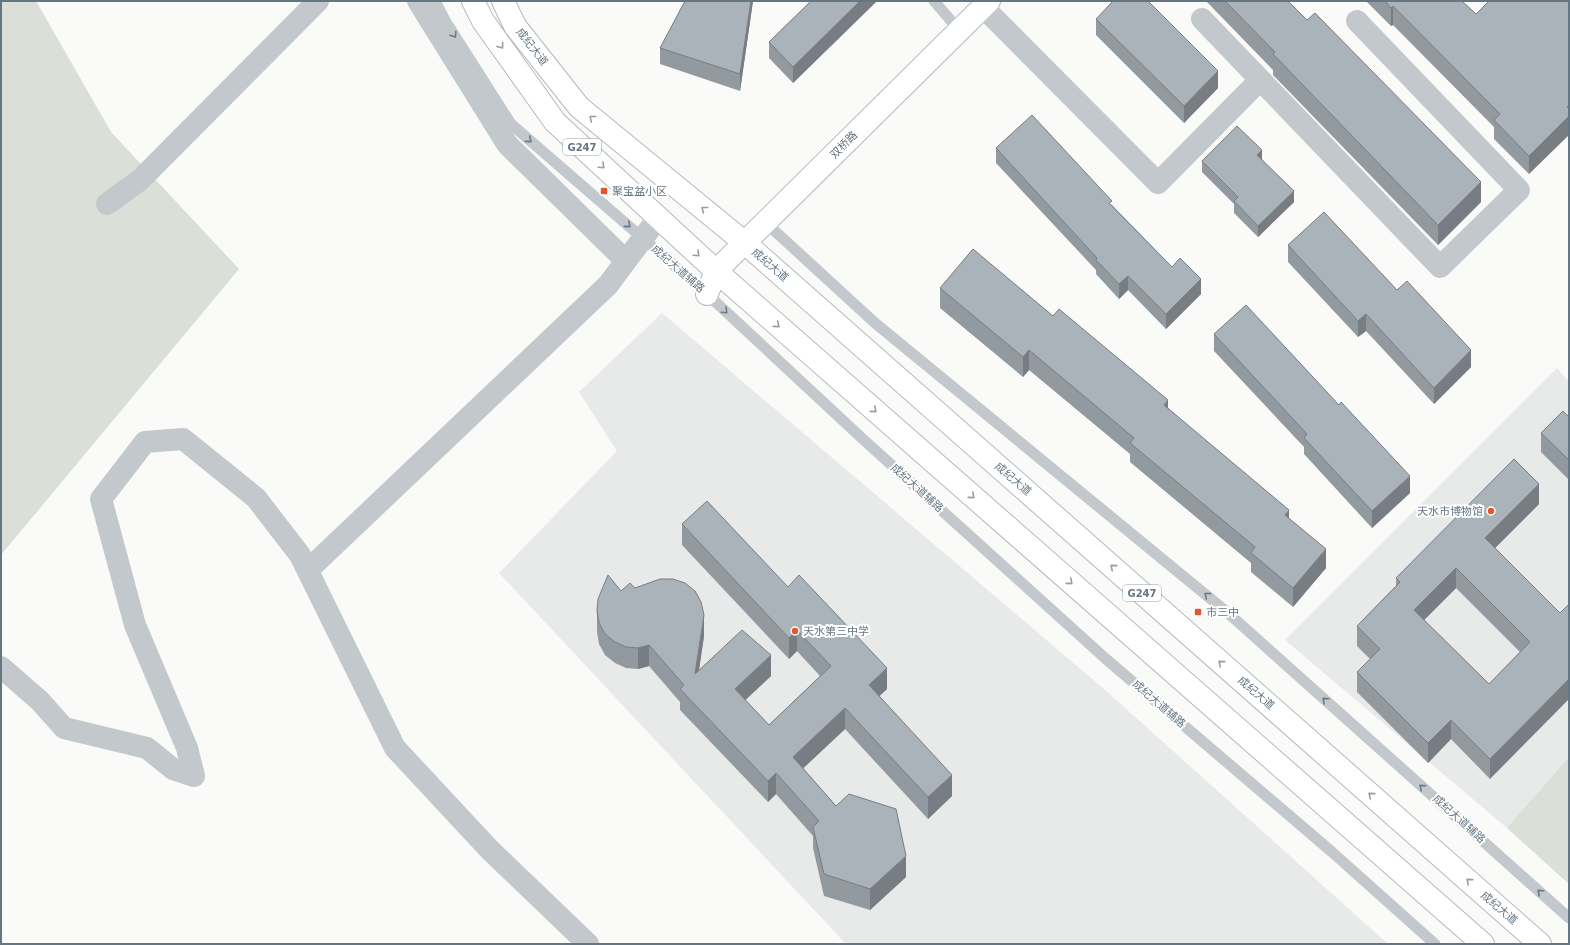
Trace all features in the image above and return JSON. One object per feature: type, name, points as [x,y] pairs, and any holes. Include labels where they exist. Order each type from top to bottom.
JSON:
[{"type":"main road","name":"G247","points":[[472,1],[483,21],[555,122],[716,271],[1483,944]]},
{"type":"main road","name":"成纪大道","points":[[502,1],[515,26],[579,107],[745,243],[1540,944]]},
{"type":"main road","name":"双桥路","points":[[707,294],[716,271],[986,4]]},
{"type":"street","points":[[107,204],[140,180],[318,1]]},
{"type":"street","points":[[418,1],[507,144],[626,261]]},
{"type":"street","points":[[986,4],[1158,183],[1260,80]]},
{"type":"street","points":[[1202,19],[1440,267],[1519,190],[1357,21]]},
{"type":"street","points":[[308,570],[608,285],[658,218]]},
{"type":"street","points":[[1,667],[40,701],[64,728],[147,748],[173,769],[194,776],[187,748],[135,624],[101,499],[145,442],[183,439],[256,498],[300,555],[395,748],[489,849],[588,944]]},
{"type":"lane","name":"成纪大道辅路","points":[[435,1],[446,22],[511,124],[707,294],[865,441],[1106,660],[1332,852],[1435,944]]},
{"type":"lane","points":[[934,1],[959,30]]},
{"type":"lane","name":"成纪大道辅路","points":[[765,222],[875,323],[1228,613],[1569,918]]},
{"type":"shaded area","points":[[1,1],[36,1],[111,132],[239,269],[1,555]]},
{"type":"shaded area","name":"天水第三中学","points":[[662,313],[1104,689],[1388,944],[846,944],[499,573],[617,451],[579,392]]},
{"type":"shaded area","name":"天水市博物馆","points":[[1557,368],[1569,382],[1569,884],[1507,828],[1285,640]]},
{"type":"shaded area","points":[[1569,757],[1569,884],[1507,828]]},
{"type":"building","points":[[685,1],[751,1],[740,74],[660,48]]},
{"type":"building","points":[[811,1],[860,1],[793,67],[769,42]]},
{"type":"building","points":[[1113,1],[1148,1],[1218,71],[1184,106],[1096,19]]},
{"type":"building","points":[[1225,1],[1288,1],[1307,20],[1315,13],[1481,182],[1438,225],[1273,54],[1275,52]]},
{"type":"building","points":[[1385,1],[1462,1],[1476,14],[1489,1],[1569,1],[1569,105],[1567,107],[1569,109],[1569,116],[1529,156],[1494,120],[1500,114],[1393,6],[1391,8]]},
{"type":"building","points":[[1032,115],[1112,201],[1109,203],[1172,267],[1180,258],[1201,279],[1166,314],[1128,276],[1119,284],[996,148]]},
{"type":"building","points":[[1237,126],[1262,150],[1257,155],[1294,191],[1258,226],[1234,201],[1238,197],[1202,161]]},
{"type":"building","points":[[1324,212],[1397,290],[1407,281],[1471,350],[1434,388],[1366,314],[1358,321],[1288,245]]},
{"type":"building","points":[[973,249],[1053,316],[1059,309],[1168,400],[1164,405],[1289,510],[1285,515],[1326,549],[1293,588],[1251,553],[1255,547],[1130,443],[1134,438],[1029,350],[1023,357],[940,288]]},
{"type":"building","points":[[1246,305],[1339,405],[1341,402],[1410,476],[1372,511],[1304,438],[1307,434],[1214,334]]},
{"type":"building","points":[[1563,411],[1569,417],[1569,460],[1541,433]]},
{"type":"building","points":[[1514,459],[1539,484],[1485,538],[1560,613],[1569,604],[1569,679],[1490,759],[1451,720],[1428,743],[1357,672],[1380,649],[1357,626],[1400,582],[1396,578]],"holes":[[[1456,568],[1530,642],[1489,684],[1414,610]]]},
{"type":"building","points":[[707,501],[788,587],[799,575],[887,668],[869,685],[952,775],[928,797],[845,708],[793,757],[836,806],[849,794],[896,809],[906,856],[870,889],[824,874],[813,827],[819,821],[776,773],[768,781],[680,689],[684,685],[649,645],[638,648],[626,647],[615,642],[605,634],[599,623],[597,611],[598,599],[608,575],[621,591],[630,583],[635,588],[660,579],[673,579],[685,583],[695,591],[701,602],[704,615],[695,674],[742,630],[771,655],[735,689],[769,725],[831,666],[797,630],[789,638],[682,524]]},
{"type":"place","name":"聚宝盆小区","points":[[604,191]]},
{"type":"place","name":"天水市博物馆","points":[[1491,511]]},
{"type":"place","name":"市三中","points":[[1198,612]]},
{"type":"place","name":"天水第三中学","points":[[795,631]]}]
